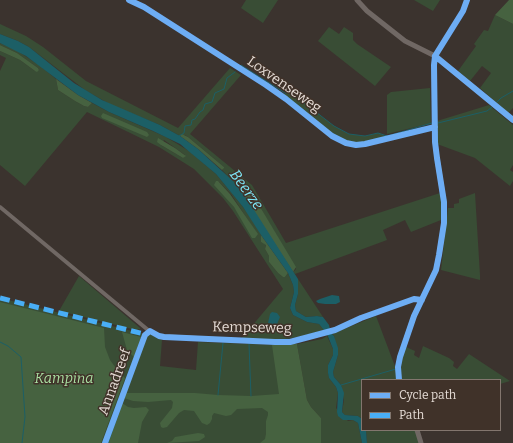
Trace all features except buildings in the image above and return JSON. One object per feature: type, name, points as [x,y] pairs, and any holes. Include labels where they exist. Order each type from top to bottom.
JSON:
[{"type":"street","points":[[357,0],[367,11],[405,41],[435,56],[513,120]]},
{"type":"street","points":[[399,379],[398,367],[400,357],[411,326],[437,265],[445,211],[436,147],[435,56],[463,11],[467,0]]},
{"type":"street","name":"Kempseweg","points":[[0,206],[150,331],[159,336],[275,342],[296,341],[331,332],[409,300],[418,298],[422,300]]},
{"type":"street","points":[[417,431],[422,443]]},
{"type":"green space","points":[[246,0],[278,0],[263,23],[241,8]]},
{"type":"green space","points":[[414,0],[440,0],[433,11]]},
{"type":"green space","points":[[509,0],[513,0],[513,24],[495,15]]},
{"type":"green space","points":[[495,15],[513,24],[513,108],[508,113],[480,88],[491,73],[482,66],[470,81],[458,71],[476,46],[474,44],[484,30],[488,31]]},
{"type":"green space","points":[[0,24],[26,36],[43,47],[86,81],[178,128],[230,68],[241,75],[190,134],[252,185],[286,243],[440,193],[442,209],[441,220],[411,232],[405,220],[383,230],[387,240],[295,274],[293,272],[296,269],[250,190],[245,186],[240,189],[222,170],[224,167],[185,135],[180,136],[160,125],[111,105],[85,90],[29,47],[0,34]]},
{"type":"green space","points":[[329,27],[339,34],[344,27],[353,33],[353,40],[357,44],[391,67],[375,86],[318,41]]},
{"type":"green space","points":[[0,43],[16,50],[39,65],[56,79],[58,90],[75,101],[88,107],[92,103],[166,137],[189,151],[216,174],[243,207],[259,230],[261,242],[266,244],[265,249],[269,256],[269,262],[283,277],[285,277],[288,273],[294,292],[290,308],[293,315],[307,322],[319,324],[324,330],[285,339],[241,339],[283,289],[223,198],[194,169],[159,147],[87,112],[25,186],[0,165],[0,71],[6,58],[0,55],[0,51],[20,60],[35,71],[39,70],[17,53],[0,45]],"holes":[[[164,140],[185,155],[183,158],[161,145]],[[218,181],[231,194],[257,234],[230,202]]]},
{"type":"green space","points":[[0,45],[17,53],[39,70],[37,72],[20,60],[0,51]]},
{"type":"green space","points":[[56,79],[92,103],[88,107],[84,106],[58,90]]},
{"type":"green space","points":[[430,88],[431,124],[387,134],[387,95],[391,92]]},
{"type":"green space","points":[[290,92],[334,126],[349,134],[365,136],[378,133],[387,136],[388,138],[365,144],[352,144],[341,140],[283,96],[285,93]]},
{"type":"green space","points":[[489,105],[513,125],[513,165],[510,170],[513,172],[513,181],[510,186],[475,158],[437,144],[437,121]]},
{"type":"green space","points":[[103,113],[147,132],[149,135],[147,137],[102,118],[101,116]]},
{"type":"green space","points":[[182,134],[188,137],[224,168],[222,170],[198,149],[180,136]]},
{"type":"green space","points":[[158,138],[186,156],[183,158],[161,145],[157,142]]},
{"type":"green space","points":[[216,181],[218,181],[230,194],[258,234],[255,238],[252,238],[234,207],[214,185]]},
{"type":"green space","points":[[245,186],[250,190],[296,267],[293,272],[240,190]]},
{"type":"green space","points":[[475,193],[480,280],[441,270],[448,208],[454,208],[454,204],[459,203],[459,199]]},
{"type":"green space","points":[[261,235],[288,273],[285,277],[278,273],[269,262],[269,256],[265,249],[266,245],[261,242]]},
{"type":"green space","points":[[79,276],[140,329],[136,330],[59,311]]},
{"type":"green space","points":[[298,279],[323,317],[306,317],[296,311],[295,305],[298,294]]},
{"type":"green space","name":"Kampina","points":[[0,298],[147,336],[150,334],[162,340],[160,366],[196,370],[198,342],[277,345],[298,443],[0,443]]},
{"type":"green space","points":[[0,302],[104,328],[105,347],[110,360],[125,378],[101,443],[0,443]]},
{"type":"green space","points":[[376,316],[396,369],[397,379],[361,379],[361,418],[358,416],[345,415],[342,412],[344,400],[341,385],[334,377],[333,372],[338,355],[334,336],[332,334]]},
{"type":"green space","points":[[122,332],[141,337],[134,357],[127,350]]},
{"type":"green space","points":[[327,336],[333,349],[333,355],[328,365],[329,378],[336,387],[338,393],[336,408],[348,421],[353,420],[358,423],[362,443],[321,443],[321,418],[307,400],[297,344],[322,339]]},
{"type":"green space","points":[[297,344],[307,400],[321,418],[321,443],[260,443],[265,439],[266,421],[268,415],[268,412],[262,408],[237,409],[231,415],[226,416],[214,413],[210,423],[207,425],[202,423],[194,411],[184,410],[179,413],[167,427],[163,428],[161,427],[160,423],[172,408],[173,402],[171,400],[148,402],[133,401],[124,398],[125,393],[195,393],[251,396],[279,394],[272,345]]},
{"type":"green space","points":[[423,346],[449,358],[454,362],[453,366],[457,369],[469,354],[510,381],[501,384],[501,379],[401,379],[402,358],[406,347],[415,351],[414,355],[419,358]]},
{"type":"green space","points":[[122,403],[128,407],[146,407],[149,410],[142,422],[138,443],[108,443]]},
{"type":"green space","points":[[366,431],[415,431],[420,443],[367,443]]},
{"type":"green space","points":[[198,433],[204,434],[205,437],[199,441],[167,443],[172,441],[175,437]]},
{"type":"water","points":[[0,34],[18,41],[29,47],[74,83],[102,100],[160,125],[180,136],[198,149],[233,181],[249,202],[298,279],[298,294],[295,305],[296,311],[306,317],[323,317],[329,325],[329,331],[334,336],[338,348],[338,355],[333,372],[334,377],[341,385],[344,393],[342,412],[345,415],[358,416],[361,418],[361,431],[366,431],[367,443],[362,443],[358,423],[353,420],[343,420],[338,416],[338,393],[336,387],[329,378],[328,373],[328,365],[333,355],[333,349],[327,334],[319,324],[307,322],[293,315],[290,308],[294,292],[288,273],[243,207],[216,174],[180,144],[109,112],[78,95],[26,56],[0,43]]},
{"type":"water","points":[[332,295],[339,296],[340,302],[336,304],[325,304],[318,303],[316,301],[320,299]]},
{"type":"water","points":[[272,312],[277,313],[280,317],[275,325],[268,323]]},
{"type":"waterway","points":[[239,67],[241,65],[285,93],[290,92],[334,126],[349,134],[365,136],[378,133],[387,136],[432,123]]},
{"type":"waterway","points":[[179,136],[184,133],[185,126],[191,125],[192,120],[195,119],[203,110],[205,104],[212,102],[215,93],[224,89],[227,78],[235,72]]},
{"type":"waterway","points":[[497,102],[513,91]]},
{"type":"waterway","points":[[438,123],[487,111],[492,107]]},
{"type":"waterway","points":[[0,342],[8,346],[21,357],[25,417],[22,443]]},
{"type":"waterway","points":[[218,395],[223,343]]},
{"type":"waterway","points":[[249,344],[251,396]]},
{"type":"waterway","points":[[362,379],[396,369]]},
{"type":"waterway","points":[[341,385],[361,379]]},
{"type":"waterway","points":[[108,443],[124,398]]},
{"type":"marked path","points":[[0,298],[144,334]]},
{"type":"cycle path","name":"Loxvenseweg","points":[[129,0],[144,7],[266,85],[332,136],[346,143],[356,145],[365,144],[435,127]]},
{"type":"cycle path","points":[[399,379],[398,367],[400,357],[414,316],[436,270],[444,223],[444,202],[435,142],[435,56],[463,11],[467,0]]},
{"type":"cycle path","points":[[435,56],[513,120]]},
{"type":"cycle path","name":"Annadreef","points":[[105,443],[145,335],[150,331],[164,337],[290,342],[335,330],[361,318],[414,299],[422,300]]},
{"type":"water label","name":"Beerze","points":[[246,190]]}]
